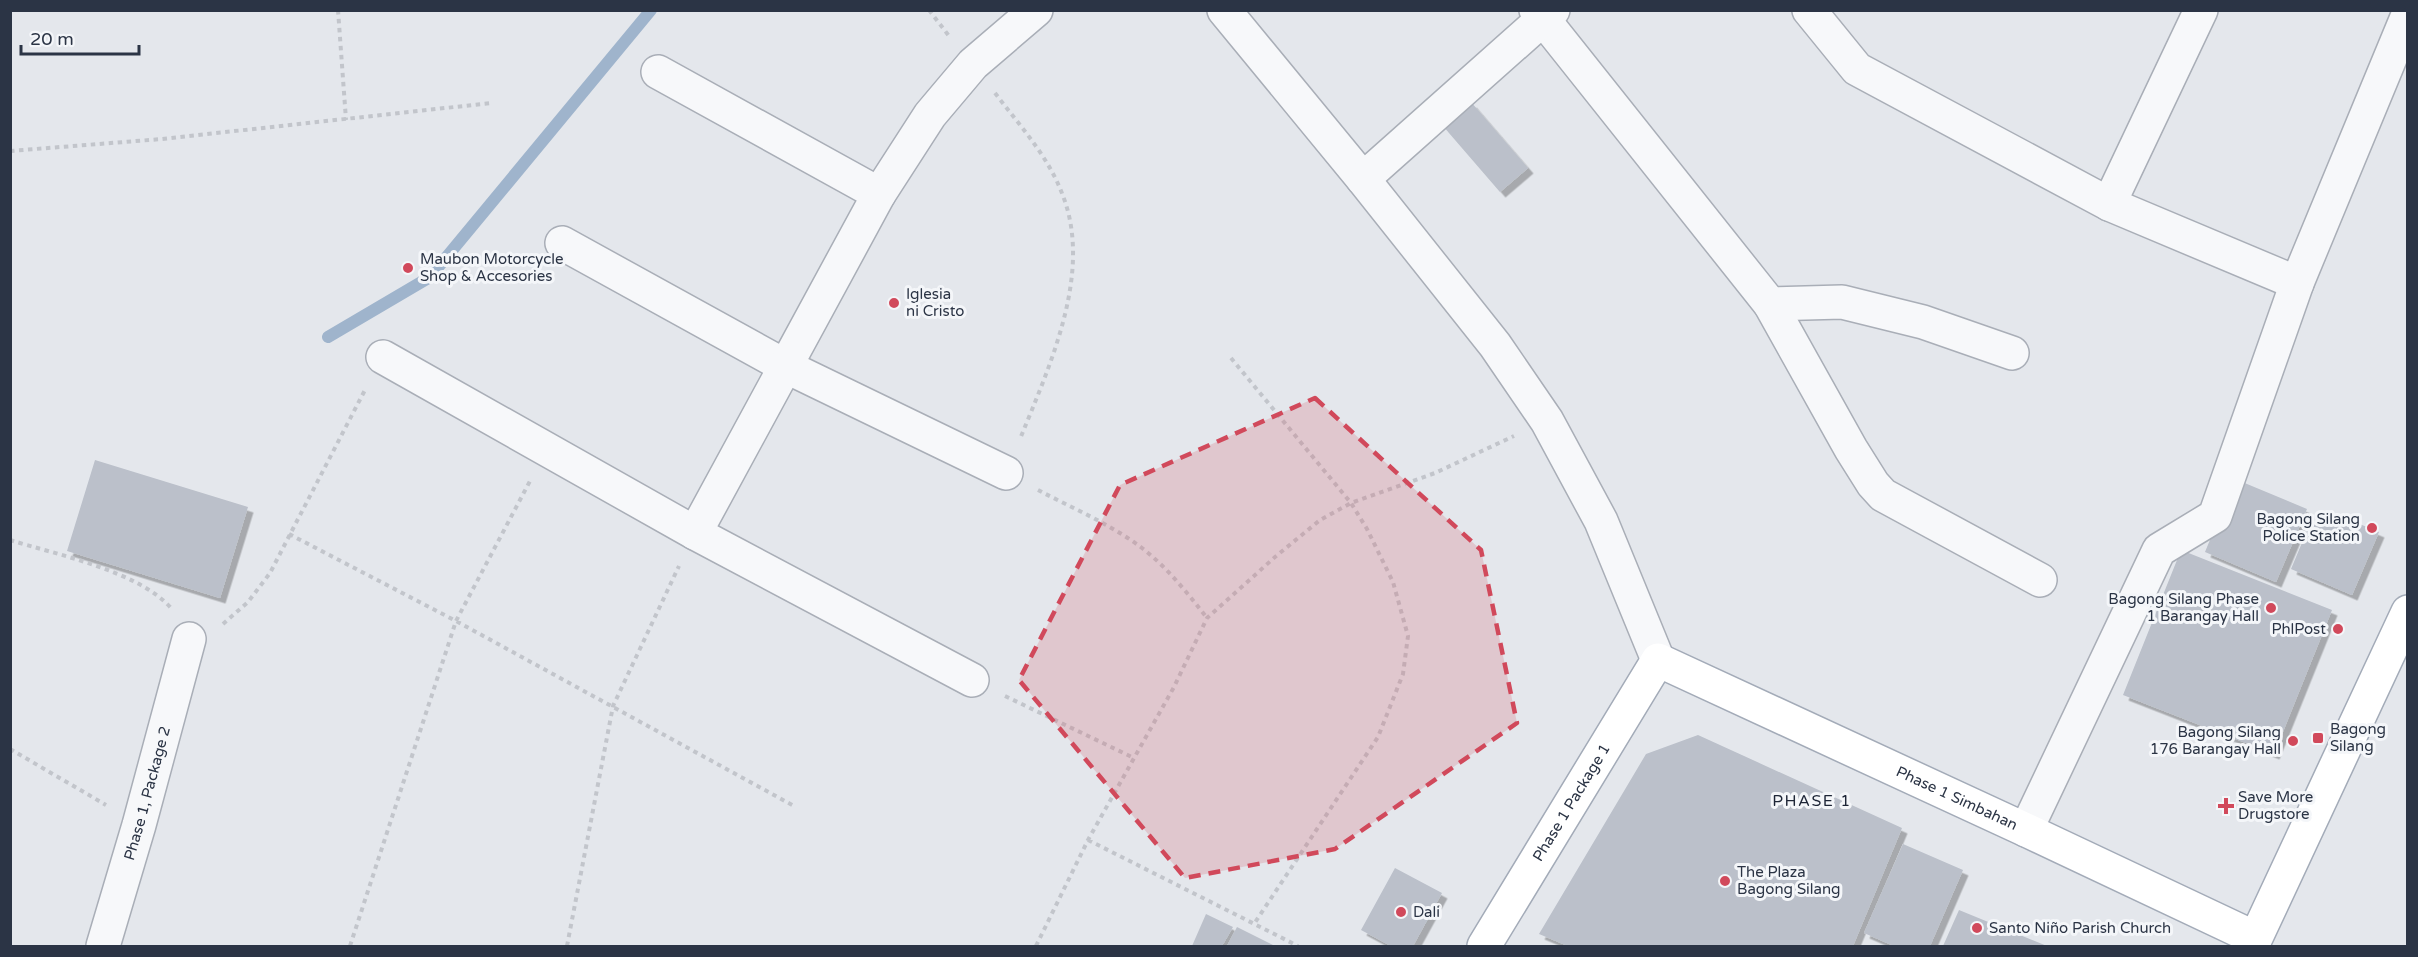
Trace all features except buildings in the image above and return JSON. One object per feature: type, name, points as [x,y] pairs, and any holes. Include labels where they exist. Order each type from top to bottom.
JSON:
[{"type":"main road","points":[[2253,942],[2408,612]]},
{"type":"main road","name":"Phase 1 Simbahan","points":[[1658,660],[2026,830],[2253,942]]},
{"type":"main road","name":"Phase 1 Package 1","points":[[1484,946],[1658,660]]},
{"type":"street","points":[[695,533],[879,194],[930,115],[973,64],[1036,10]]},
{"type":"street","points":[[1224,10],[1364,178],[1495,345],[1547,421],[1601,521],[1658,660]]},
{"type":"street","points":[[1809,10],[1857,69],[2109,204],[2296,283]]},
{"type":"street","points":[[2109,204],[2201,10]]},
{"type":"street","points":[[1364,178],[1544,14],[1770,304],[1873,484],[1883,495],[2040,580]]},
{"type":"street","points":[[2026,830],[2159,550],[2215,516],[2296,283],[2408,15]]},
{"type":"street","points":[[658,72],[879,194]]},
{"type":"street","points":[[562,243],[785,366],[1006,473]]},
{"type":"street","points":[[1770,304],[1842,302],[1923,322],[2012,353]]},
{"type":"street","points":[[382,357],[695,533],[972,680]]},
{"type":"street","name":"Phase 1, Package 2","points":[[103,946],[140,825],[189,639]]},
{"type":"path","points":[[338,10],[345,120]]},
{"type":"path","points":[[973,64],[1046,160],[1064,197],[1073,235],[1071,285],[1059,336],[1006,473],[1116,531],[1148,553],[1208,618]]},
{"type":"path","points":[[10,151],[162,139],[491,103]]},
{"type":"path","points":[[10,540],[100,568],[136,582],[159,595],[175,612],[189,639],[222,624],[248,602],[270,573],[382,357]]},
{"type":"path","points":[[1231,358],[1351,503],[1367,529],[1393,582],[1408,636],[1403,674],[1378,737],[1254,924]]},
{"type":"path","points":[[1036,946],[1088,840],[1174,687],[1208,618],[1320,520],[1351,503],[1435,473],[1547,421]]},
{"type":"path","points":[[350,946],[456,621],[547,449]]},
{"type":"path","points":[[567,946],[613,706],[695,533]]},
{"type":"path","points":[[289,534],[456,621],[794,806]]},
{"type":"path","points":[[972,680],[1134,758]]},
{"type":"path","points":[[10,749],[140,825]]},
{"type":"path","points":[[1088,840],[1298,946]]},
{"type":"highlighted area","points":[[1315,398],[1481,550],[1517,723],[1335,849],[1185,878],[1019,680],[1120,485]]},
{"type":"waterway","points":[[328,337],[430,277],[651,10]]},
{"type":"place","name":"Maubon Motorcycle Shop & Accesories","points":[[408,268]]},
{"type":"place","name":"Iglesia ni Cristo","points":[[894,303]]},
{"type":"place","name":"Bagong Silang Police Station","points":[[2372,528]]},
{"type":"place","name":"Bagong Silang Phase 1 Barangay Hall","points":[[2271,608]]},
{"type":"place","name":"PhlPost","points":[[2338,629]]},
{"type":"place","name":"Bagong Silang","points":[[2318,738]]},
{"type":"place","name":"Bagong Silang 176 Barangay Hall","points":[[2293,741]]},
{"type":"place","name":"Save More Drugstore","points":[[2226,806]]},
{"type":"place","name":"The Plaza Bagong Silang","points":[[1725,881]]},
{"type":"place","name":"Dali","points":[[1401,912]]},
{"type":"place","name":"Santo Niño Parish Church","points":[[1977,928]]},
{"type":"district","name":"PHASE 1","points":[[1812,801]]}]
